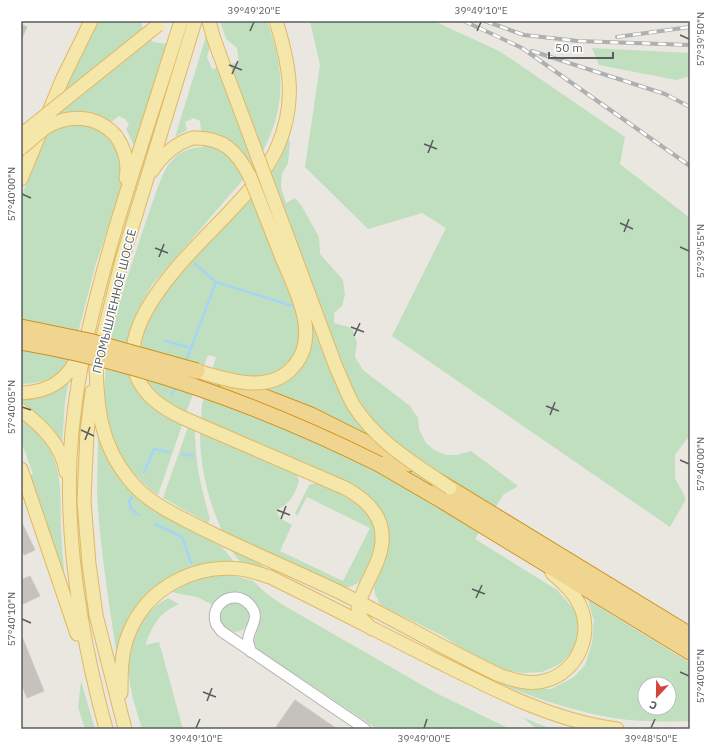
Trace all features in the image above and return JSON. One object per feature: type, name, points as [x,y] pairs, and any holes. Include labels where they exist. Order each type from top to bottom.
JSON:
[{"type":"highway","points":[[21,327],[88,338],[197,371],[311,415],[384,451],[450,488],[502,528],[690,652]]},
{"type":"highway","points":[[21,342],[86,356],[152,374],[222,396],[302,428],[342,446],[502,528],[690,635]]},
{"type":"main road","name":"ПРОМЫШЛЕННОЕ ШОССЕ","points":[[106,729],[92,675],[77,598],[72,549],[70,500],[70,459],[73,420],[79,370],[122,207],[181,21]]},
{"type":"main road","name":"ПРОМЫШЛЕННОЕ ШОССЕ","points":[[125,729],[96,615],[89,564],[84,501],[87,432],[96,364],[122,260],[195,21]]},
{"type":"main road","points":[[209,21],[219,53],[336,367],[353,405],[364,420],[385,442],[450,488]]},
{"type":"main road","points":[[276,21],[287,61],[290,90],[289,108],[286,122],[277,148],[264,172],[235,206],[167,279],[151,302],[139,324],[133,358],[134,368],[137,378],[149,395],[170,412],[345,488],[362,498],[376,513],[382,531],[382,542],[380,552],[358,608],[359,615],[372,629]]},
{"type":"main road","points":[[21,179],[62,80],[89,22]]},
{"type":"main road","points":[[21,135],[160,23]]},
{"type":"main road","points":[[21,148],[45,128],[55,123],[74,118],[94,120],[110,129],[116,136],[125,153],[127,163],[127,175],[122,207]]},
{"type":"main road","points":[[145,185],[154,168],[169,151],[185,140],[193,138],[211,139],[221,142],[231,148],[239,156],[250,176],[304,311],[306,336],[302,354],[298,362],[285,375],[274,380],[255,383],[197,371]]},
{"type":"main road","points":[[21,321],[88,338],[75,363],[61,380],[42,390],[21,393]]},
{"type":"main road","points":[[96,364],[98,404],[105,438],[128,479],[157,504],[172,514],[338,592],[487,669],[510,679],[533,682],[544,681],[564,672],[578,656],[584,638],[584,619],[578,600],[565,584],[502,528]]},
{"type":"main road","points":[[21,410],[42,428],[59,450],[64,464],[70,500]]},
{"type":"main road","points":[[21,470],[92,675]]},
{"type":"main road","points":[[120,713],[122,658],[129,633],[142,609],[165,587],[194,572],[211,569],[245,570],[270,577],[492,689],[565,717],[605,728],[617,729]]},
{"type":"main road","points":[[338,592],[349,594],[356,593],[363,589],[368,583]]},
{"type":"main road","points":[[368,583],[367,590],[370,599],[380,613]]},
{"type":"main road","points":[[332,608],[349,610],[359,603]]},
{"type":"street","points":[[251,652],[248,640],[255,620],[249,603],[240,598],[224,600],[217,607],[215,616],[216,624],[221,631],[251,652],[365,729]]},
{"type":"green space","points":[[97,21],[141,21],[142,26],[153,42],[167,44],[134,147],[126,129],[129,125],[125,119],[119,116],[111,122],[105,135],[112,143],[118,145],[125,171],[116,204],[95,267],[72,356],[62,370],[51,378],[44,381],[21,384],[21,197],[63,90]]},
{"type":"green space","points":[[220,21],[267,21],[274,41],[278,60],[280,96],[272,131],[254,167],[152,285],[139,308],[130,329],[128,345],[132,377],[135,385],[146,400],[182,425],[158,495],[138,478],[130,468],[112,436],[106,410],[106,366],[115,319],[122,295],[161,179],[168,165],[175,157],[192,148],[203,147],[200,121],[194,118],[185,122],[187,130],[175,137],[207,33],[210,47],[207,57],[212,69],[239,62],[237,48],[226,39]]},
{"type":"green space","points":[[310,21],[434,21],[501,52],[625,137],[620,164],[690,218],[690,435],[675,455],[675,478],[686,499],[670,527],[392,336],[446,228],[422,213],[368,229],[305,167],[320,65]]},
{"type":"green space","points":[[592,48],[690,53],[690,76],[676,80],[599,65]]},
{"type":"green space","points":[[288,136],[290,143],[288,163],[282,174],[281,187],[286,203],[295,198],[301,205],[319,237],[320,254],[343,280],[345,295],[342,306],[334,313],[334,323],[352,328],[357,343],[355,357],[363,370],[410,406],[418,418],[419,429],[426,443],[434,450],[446,455],[457,455],[471,451],[518,486],[504,494],[475,539],[557,590],[573,608],[579,623],[578,639],[573,651],[560,664],[542,672],[523,673],[507,671],[473,656],[443,636],[380,604],[375,594],[374,587],[387,553],[387,531],[385,517],[374,502],[353,484],[201,421],[202,404],[216,357],[208,355],[186,413],[171,405],[153,391],[148,385],[143,366],[142,347],[145,330],[156,304]]},
{"type":"green space","points":[[69,380],[65,401],[62,445],[21,404],[21,397]]},
{"type":"green space","points":[[21,418],[44,441],[50,450],[57,469],[60,489],[61,529],[65,579],[30,476],[33,474],[21,441]]},
{"type":"green space","points":[[188,427],[195,430],[199,475],[210,519],[208,523],[163,498]]},
{"type":"green space","points":[[200,433],[296,474],[299,480],[294,494],[285,505],[276,510],[280,518],[292,525],[280,551],[343,581],[370,528],[307,497],[297,516],[295,513],[309,485],[312,484],[326,486],[357,503],[365,510],[372,522],[375,533],[375,544],[370,567],[364,577],[357,583],[348,587],[332,585],[222,531],[209,495],[203,471]]},
{"type":"green space","points":[[98,434],[112,467],[120,480],[133,493],[153,511],[222,547],[235,563],[216,564],[182,571],[167,578],[154,587],[131,613],[123,630],[117,657],[98,514]]},
{"type":"green space","points":[[231,550],[260,563],[265,568],[240,562]]},
{"type":"green space","points":[[214,575],[231,575],[253,581],[267,594],[283,605],[436,693],[510,729],[377,729],[257,649],[254,642],[261,615],[258,607],[247,596],[233,593],[226,594],[219,598],[213,605],[197,597],[169,591],[199,578]]},
{"type":"green space","points":[[168,598],[179,604],[157,620],[145,645],[159,642],[183,729],[142,729],[130,684],[130,654],[133,642],[142,621],[158,604]]},
{"type":"green space","points":[[588,600],[690,663],[690,721],[662,722],[633,720],[594,714],[534,697],[458,666],[460,663],[525,688],[551,689],[574,677],[585,665],[592,643],[594,621]]},
{"type":"green space","points":[[235,602],[241,603],[249,611],[249,623],[241,631],[235,632],[229,631],[221,623],[220,617],[221,611],[229,603]]},
{"type":"green space","points":[[81,681],[95,729],[85,729],[78,707]]},
{"type":"green space","points":[[522,717],[551,729],[537,729]]},
{"type":"building","points":[[21,24],[27,27],[21,40]]},
{"type":"building","points":[[21,521],[35,550],[24,555],[21,548]]},
{"type":"building","points":[[21,575],[23,579],[30,576],[40,596],[21,605]]},
{"type":"building","points":[[21,634],[44,691],[27,698],[21,683]]},
{"type":"building","points":[[295,700],[337,729],[279,729],[276,727]]},
{"type":"waterway","points":[[195,264],[216,282],[296,307]]},
{"type":"waterway","points":[[165,341],[191,348],[216,282]]},
{"type":"waterway","points":[[185,363],[191,348]]},
{"type":"waterway","points":[[172,395],[176,386]]},
{"type":"waterway","points":[[144,472],[154,449],[169,452]]},
{"type":"waterway","points":[[182,454],[193,456]]},
{"type":"waterway","points":[[132,497],[129,501],[131,509],[139,515]]},
{"type":"waterway","points":[[155,524],[182,537],[191,563]]},
{"type":"railway","points":[[464,21],[522,48],[690,166]]},
{"type":"railway","points":[[485,21],[524,35],[578,41],[690,45]]},
{"type":"railway","points":[[617,37],[690,27]]},
{"type":"railway","points":[[532,51],[665,94],[690,107]]}]
